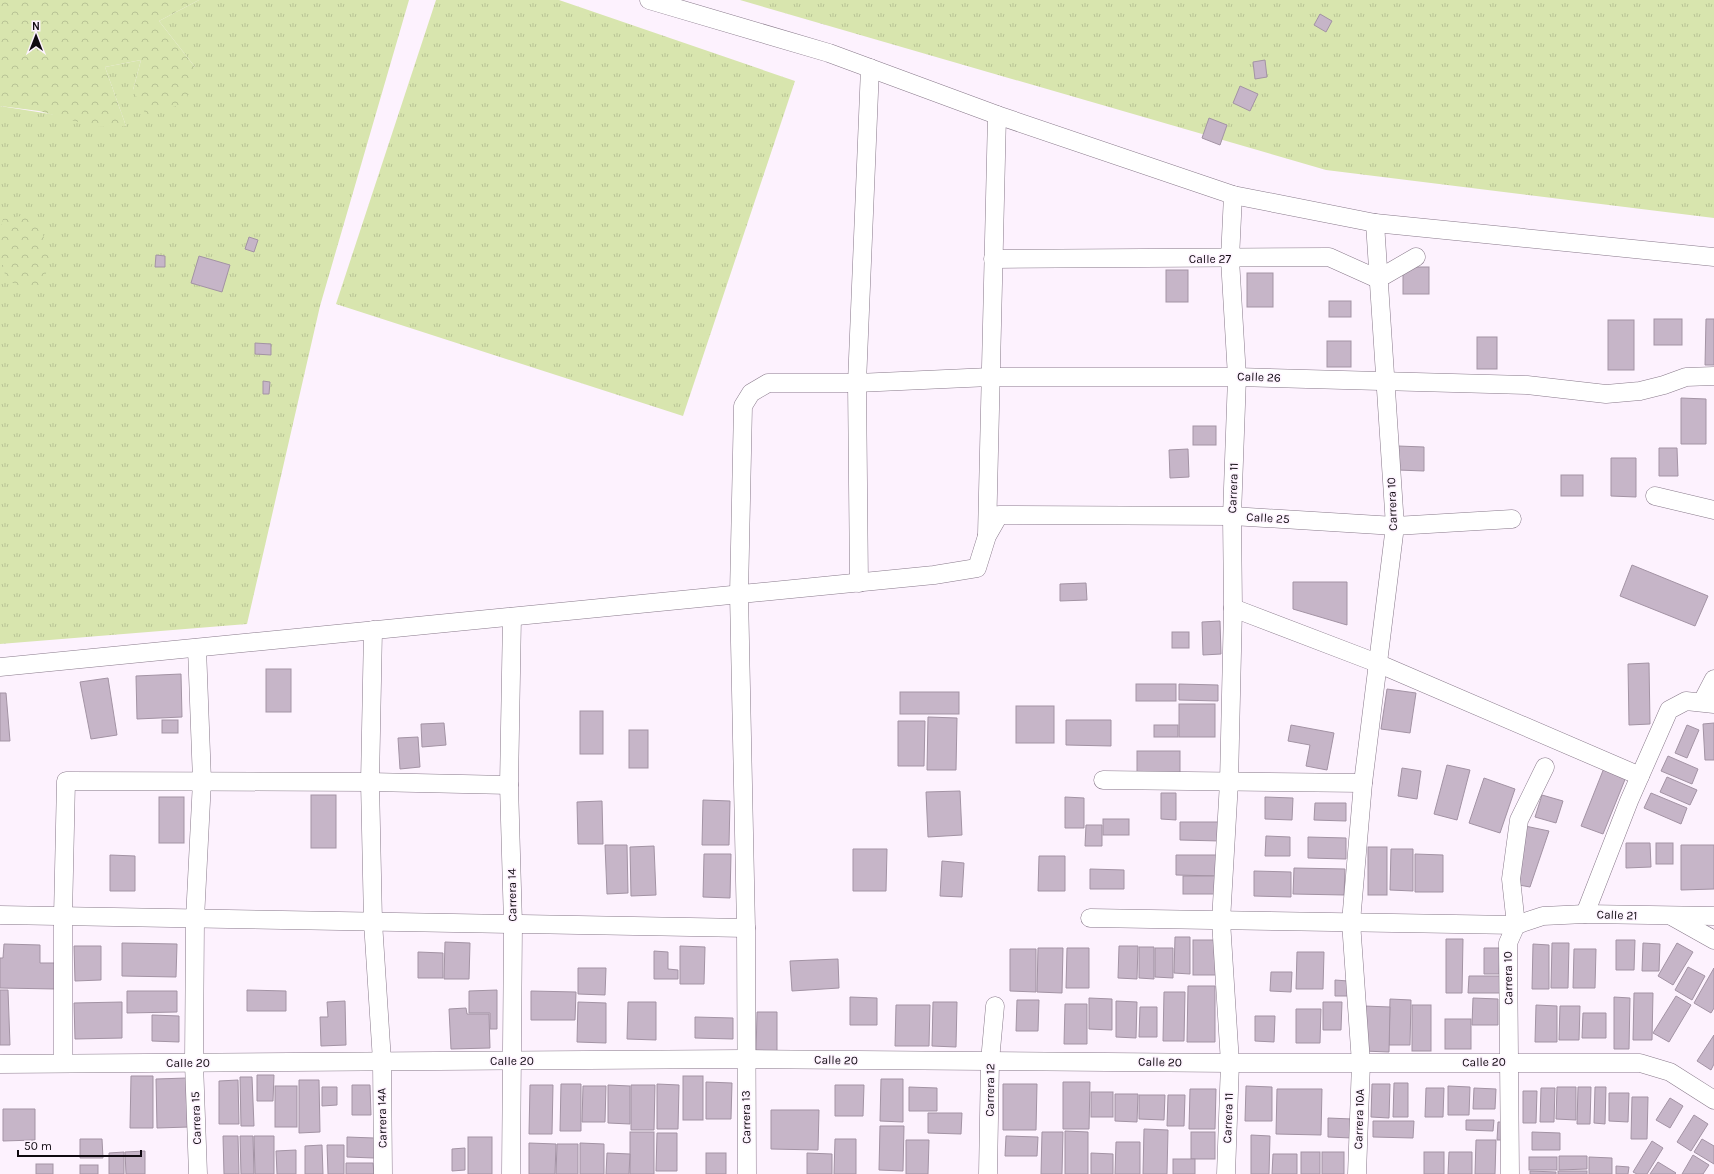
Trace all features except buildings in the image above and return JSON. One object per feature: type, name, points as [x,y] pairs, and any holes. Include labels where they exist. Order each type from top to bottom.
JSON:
[{"type":"street","points":[[649,0],[829,53],[997,115],[1233,195],[1375,223],[1714,257]]},
{"type":"street","points":[[859,583],[857,383],[870,68]]},
{"type":"street","points":[[0,667],[859,583],[934,575],[977,568],[987,536],[997,115]]},
{"type":"street","name":"Carrera 11","points":[[1226,1174],[1230,1063],[1222,920],[1229,782],[1233,608],[1232,516],[1237,377],[1230,259],[1233,195]]},
{"type":"street","name":"Carrera 10","points":[[1351,922],[1363,783],[1394,526],[1375,223]]},
{"type":"street","name":"Calle 27","points":[[993,258],[1230,259],[1329,257],[1378,279]]},
{"type":"street","points":[[1378,279],[1416,258]]},
{"type":"street","name":"Calle 26","points":[[739,594],[743,406],[752,393],[768,383],[857,383],[990,377],[1237,377],[1527,384],[1606,394],[1640,391],[1664,385],[1686,377],[1714,376]]},
{"type":"street","points":[[1655,496],[1714,510]]},
{"type":"street","name":"Calle 25","points":[[987,536],[999,515],[1232,516],[1394,526],[1512,519]]},
{"type":"street","name":"Carrera 13","points":[[739,594],[746,928],[745,1059],[747,1174]]},
{"type":"street","points":[[1233,608],[1377,663],[1640,776]]},
{"type":"street","name":"Carrera 14","points":[[511,1174],[513,924],[510,785],[512,617]]},
{"type":"street","name":"Carrera 14A","points":[[373,630],[370,782],[373,922],[382,1062],[383,1174]]},
{"type":"street","name":"Carrera 15","points":[[197,648],[202,782],[195,919],[194,1063],[198,1174]]},
{"type":"street","points":[[1585,914],[1640,776],[1669,710],[1686,701],[1708,703],[1714,679]]},
{"type":"street","name":"Carrera 10","points":[[1510,1174],[1508,943],[1516,925],[1511,878],[1519,820],[1545,767]]},
{"type":"street","points":[[1102,780],[1363,783]]},
{"type":"street","points":[[63,1063],[63,916],[66,782],[370,782],[510,785]]},
{"type":"street","name":"Calle 21","points":[[1090,918],[1516,925],[1543,916],[1585,914],[1672,916],[1714,940]]},
{"type":"street","points":[[0,915],[746,928]]},
{"type":"street","points":[[1672,916],[1714,916]]},
{"type":"street","name":"Carrera 10A","points":[[1351,922],[1361,1063],[1357,1174]]},
{"type":"street","name":"Carrera 12","points":[[988,1174],[990,1061],[995,1006]]},
{"type":"street","name":"Calle 20","points":[[0,1064],[745,1059],[1230,1063],[1640,1063],[1670,1072],[1714,1100]]},
{"type":"green space","points":[[0,0],[199,0],[159,21],[195,67],[186,103],[146,115],[133,90],[141,60],[105,67],[126,126],[96,127],[39,111],[0,106]]},
{"type":"green space","points":[[199,0],[409,0],[320,306],[247,624],[0,644],[0,106],[126,126],[105,67],[141,60],[133,90],[195,67],[159,21]]},
{"type":"green space","points":[[436,0],[559,0],[795,81],[683,416],[336,304]]},
{"type":"green space","points":[[740,0],[1714,0],[1714,218],[1326,170]]},
{"type":"green space","points":[[22,216],[38,220],[51,253],[43,286],[26,289],[6,280],[3,265],[0,265],[0,232],[3,219]]}]
